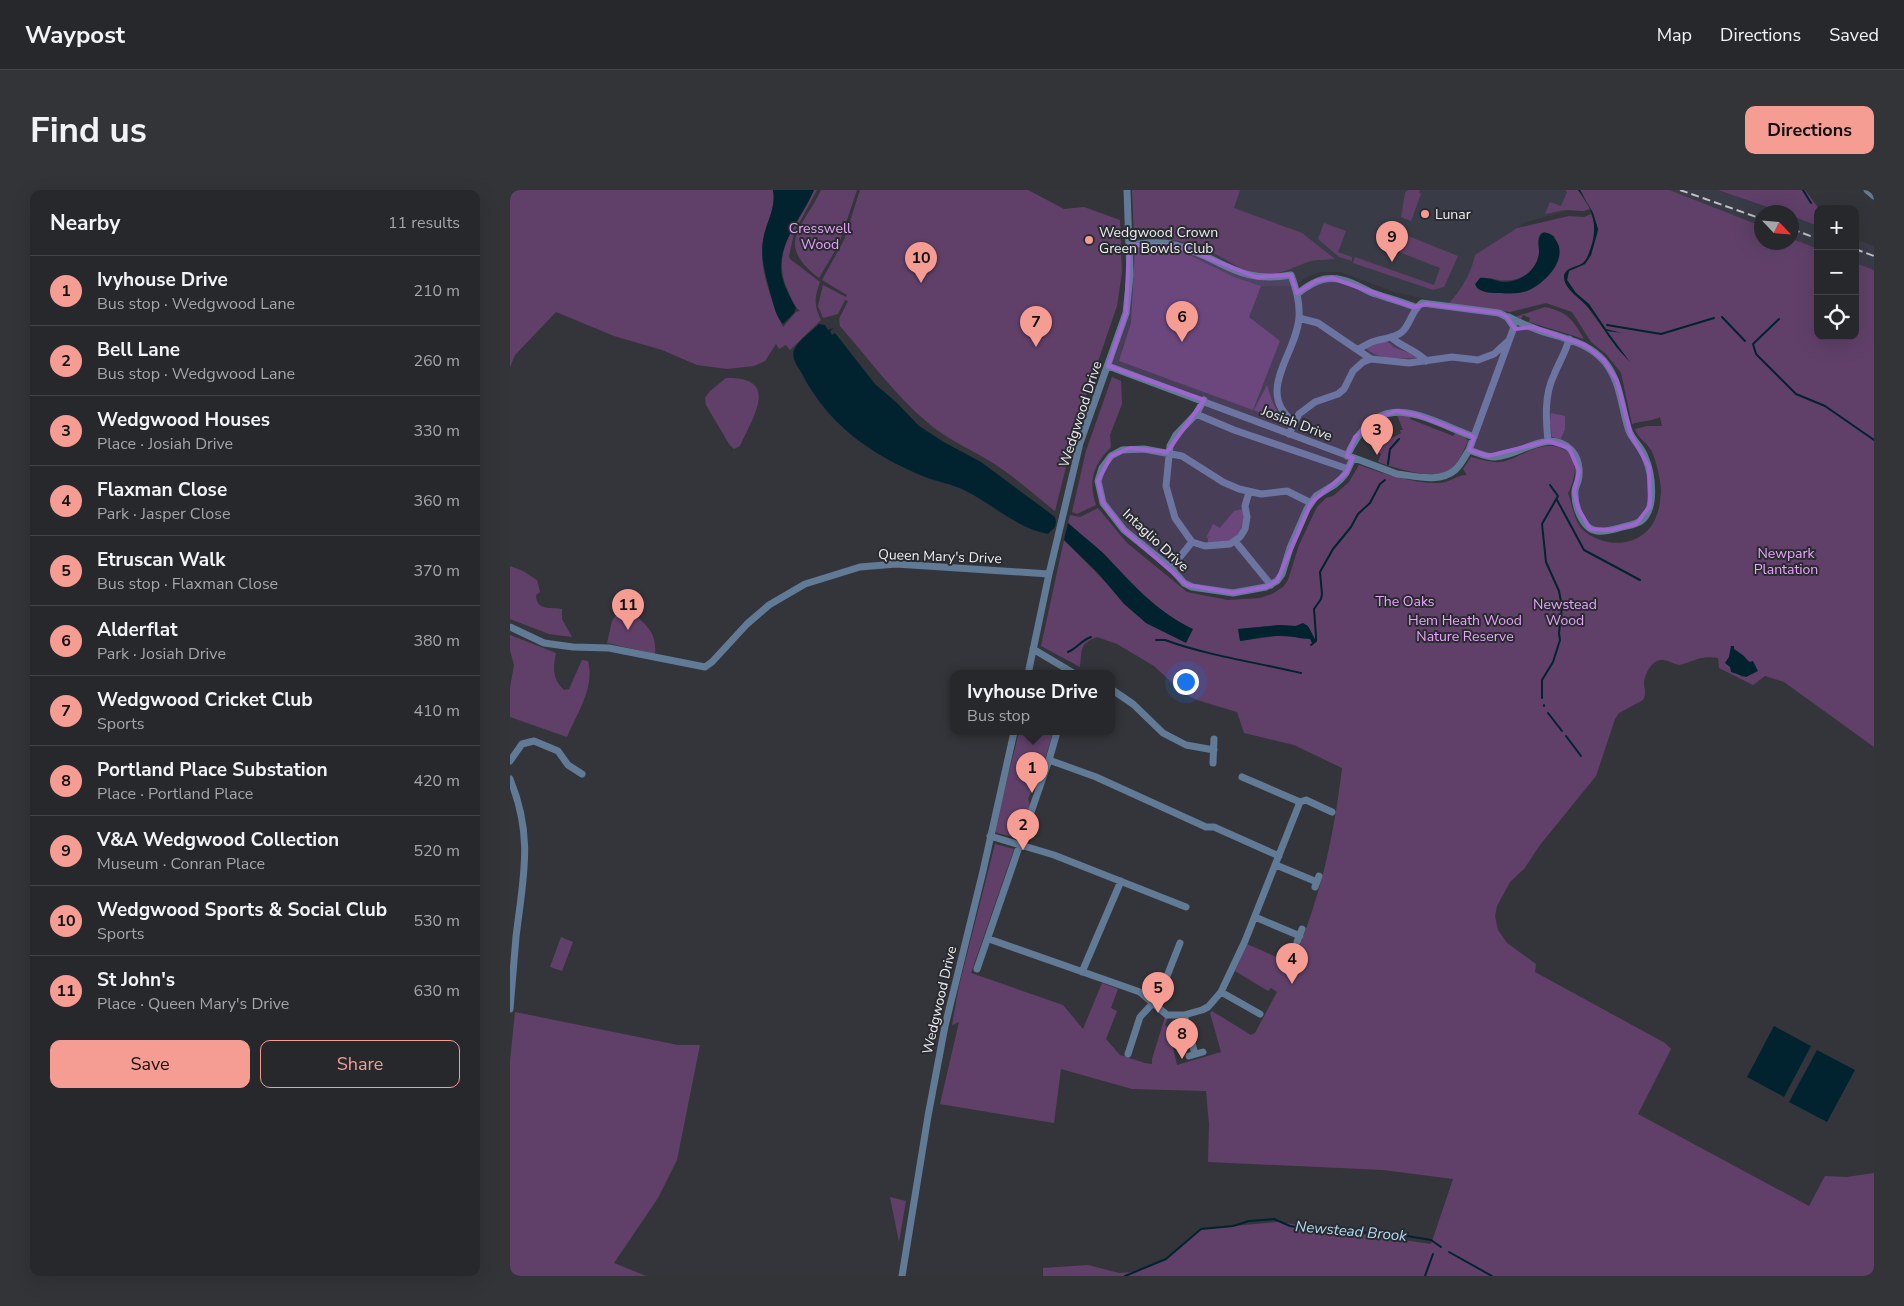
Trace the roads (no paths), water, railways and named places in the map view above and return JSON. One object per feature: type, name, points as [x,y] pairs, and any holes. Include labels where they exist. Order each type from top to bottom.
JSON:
[{"type":"street","name":"Wedgwood Drive","points":[[1029,670],[1048,574],[1080,443],[1126,314],[1130,281],[1127,190]]},
{"type":"street","points":[[1867,190],[1874,196]]},
{"type":"street","points":[[1129,245],[1145,243],[1176,245],[1209,258],[1236,272],[1256,277],[1277,278],[1291,276],[1297,294],[1299,318],[1276,390],[1278,404],[1286,417],[1294,422]]},
{"type":"street","points":[[1297,294],[1308,284],[1316,281],[1340,279],[1417,308]]},
{"type":"street","points":[[1358,349],[1373,341],[1391,338],[1405,329],[1419,305],[1426,304],[1499,313],[1532,327],[1585,345],[1604,360],[1617,381],[1630,435],[1645,454],[1649,466],[1652,481],[1650,506],[1647,514],[1636,524],[1611,530],[1596,531],[1586,526],[1578,508],[1574,492],[1579,473],[1576,457],[1569,448],[1562,444],[1548,441],[1498,457],[1469,450]]},
{"type":"street","points":[[1507,316],[1514,327],[1511,336]]},
{"type":"street","points":[[1299,318],[1318,323],[1372,359],[1409,363],[1448,357],[1472,360],[1483,359],[1494,354],[1517,329],[1532,327]]},
{"type":"street","name":"Josiah Drive","points":[[1108,366],[1204,400],[1397,474],[1426,478],[1450,474],[1457,468],[1469,450],[1511,336]]},
{"type":"street","points":[[1391,338],[1426,361]]},
{"type":"street","points":[[1548,441],[1546,410],[1550,387],[1566,351],[1569,338]]},
{"type":"street","points":[[1289,434],[1299,414],[1316,402],[1338,394],[1344,389],[1357,366],[1372,359]]},
{"type":"street","points":[[1204,400],[1196,414],[1176,435],[1170,446],[1166,486],[1170,506],[1175,518],[1192,542],[1207,546],[1224,545],[1235,541],[1245,528],[1247,517],[1245,506],[1249,492]]},
{"type":"street","points":[[1235,541],[1271,585],[1278,581],[1290,548],[1311,503],[1316,496],[1334,485],[1348,469],[1354,440],[1367,425],[1381,416],[1396,411],[1404,411],[1474,437]]},
{"type":"street","points":[[1196,414],[1234,430],[1348,469]]},
{"type":"street","name":"Intaglio Drive","points":[[1271,585],[1233,593],[1192,588],[1184,583],[1171,568],[1124,530],[1103,503],[1098,481],[1102,468],[1111,456],[1122,450],[1144,449],[1169,453],[1182,456],[1223,482],[1249,492],[1261,494],[1288,491],[1311,503]]},
{"type":"street","points":[[1171,568],[1192,542]]},
{"type":"street","name":"Queen Mary's Drive","points":[[510,627],[544,643],[573,647],[609,648],[705,667],[712,662],[747,624],[769,605],[805,584],[860,567],[896,564],[1048,574]]},
{"type":"street","points":[[1033,649],[1067,670]]},
{"type":"street","points":[[1115,693],[1133,704],[1163,733],[1186,745],[1214,750]]},
{"type":"street","name":"Wedgwood Drive","points":[[902,1276],[945,1026],[1013,735]]},
{"type":"street","points":[[977,969],[977,959],[988,940],[1056,735]]},
{"type":"street","points":[[1213,763],[1214,739]]},
{"type":"street","points":[[510,760],[522,744],[534,740],[556,749],[568,765],[582,774]]},
{"type":"street","points":[[1049,760],[1096,776],[1206,827],[1214,827],[1279,856]]},
{"type":"street","points":[[1242,777],[1300,802],[1306,800],[1332,812]]},
{"type":"street","points":[[510,779],[522,817],[526,860],[510,1009]]},
{"type":"street","points":[[988,940],[1140,992],[1147,996],[1152,1004],[1167,1014],[1184,1015],[1208,1007],[1221,992],[1255,917],[1300,802]]},
{"type":"street","points":[[990,836],[1054,855],[1186,907]]},
{"type":"street","points":[[1276,865],[1317,882]]},
{"type":"street","points":[[1082,972],[1121,881]]},
{"type":"street","points":[[1255,917],[1300,936]]},
{"type":"street","points":[[1147,996],[1167,976],[1180,943]]},
{"type":"street","points":[[1221,992],[1260,1014]]},
{"type":"street","points":[[1127,1052],[1140,1017],[1152,1004]]},
{"type":"street","points":[[1184,1015],[1196,1054]]},
{"type":"water","points":[[773,190],[814,190],[793,228],[782,257],[782,278],[796,308],[794,313],[783,324],[774,307],[765,273],[762,251],[764,235],[773,207]]},
{"type":"water","points":[[1578,190],[1580,190],[1593,213],[1598,229],[1591,255],[1585,264],[1569,271],[1567,280],[1576,293],[1589,304],[1606,329],[1622,333],[1607,331],[1630,362],[1614,344],[1593,313],[1566,285],[1565,273],[1585,261],[1594,232],[1591,210]]},
{"type":"water","points":[[1542,233],[1548,233],[1554,237],[1559,246],[1559,254],[1553,270],[1541,283],[1527,291],[1507,294],[1482,291],[1477,288],[1475,284],[1480,278],[1510,282],[1527,274],[1538,258],[1539,239]]},
{"type":"water","points":[[819,324],[825,325],[828,330],[834,328],[830,331],[832,335],[835,333],[875,384],[919,426],[981,462],[1055,517],[1055,527],[1048,534],[1025,527],[964,490],[925,477],[887,459],[853,436],[824,408],[796,364],[793,355],[797,345]]},
{"type":"water","points":[[1068,523],[1103,553],[1155,605],[1179,622],[1193,629],[1186,643],[1146,623],[1124,604],[1097,572],[1064,540]]},
{"type":"water","points":[[1303,623],[1308,626],[1316,641],[1314,643],[1310,639],[1281,636],[1240,641],[1238,629],[1279,625],[1296,626]]},
{"type":"water","points":[[1731,646],[1734,646],[1734,649],[1749,662],[1753,661],[1758,671],[1746,677],[1731,672],[1730,667],[1725,663],[1729,657]]},
{"type":"water","points":[[1774,1026],[1811,1046],[1784,1097],[1747,1077]]},
{"type":"water","points":[[1817,1050],[1855,1070],[1827,1122],[1789,1102]]},
{"type":"waterway","points":[[1803,190],[1811,203]]},
{"type":"waterway","points":[[1722,317],[1745,341]]},
{"type":"waterway","points":[[1607,325],[1661,334],[1714,318]]},
{"type":"waterway","points":[[1779,319],[1753,344],[1756,354],[1796,394],[1825,406],[1874,440]]},
{"type":"waterway","points":[[1388,464],[1390,449],[1399,439]]},
{"type":"waterway","points":[[1311,645],[1316,641],[1314,609],[1322,594],[1320,572],[1333,549],[1351,527],[1358,514],[1370,503],[1380,484],[1385,480]]},
{"type":"waterway","points":[[1542,698],[1542,680],[1553,662],[1560,640],[1562,607],[1559,591],[1546,562],[1542,524],[1558,496],[1550,485]]},
{"type":"waterway","points":[[1557,500],[1584,550],[1640,580]]},
{"type":"waterway","points":[[1068,652],[1091,637]]},
{"type":"waterway","points":[[1156,640],[1165,640],[1215,655],[1301,673]]},
{"type":"waterway","points":[[1548,713],[1562,731]]},
{"type":"waterway","points":[[1566,736],[1581,756]]},
{"type":"waterway","name":"Newstead Brook","points":[[1125,1276],[1166,1259],[1201,1229],[1233,1226],[1249,1221],[1274,1219],[1290,1226],[1319,1231],[1401,1235],[1431,1240],[1441,1247]]},
{"type":"waterway","name":"Newstead Brook","points":[[1449,1252],[1492,1276]]},
{"type":"waterway","points":[[1425,1276],[1433,1254]]},
{"type":"railway","points":[[1680,190],[1754,216]]},
{"type":"railway","points":[[1799,232],[1814,237]]},
{"type":"railway","points":[[1858,250],[1874,256]]},
{"type":"place","name":"Lunar","points":[[1425,214]]},
{"type":"place","name":"Wedgwood Crown Green Bowls Club","points":[[1089,240]]},
{"type":"place","name":"V&A Wedgwood Collection","points":[[1392,262]]},
{"type":"place","name":"Wedgwood Sports & Social Club","points":[[921,283]]},
{"type":"place","name":"Alderflat","points":[[1182,342]]},
{"type":"place","name":"Wedgwood Cricket Club","points":[[1036,347]]},
{"type":"place","name":"Wedgwood Houses","points":[[1377,455]]},
{"type":"place","name":"St John's","points":[[628,630]]},
{"type":"place","name":"Ivyhouse Drive","points":[[1032,793]]},
{"type":"place","name":"Bell Lane","points":[[1023,850]]},
{"type":"place","name":"Flaxman Close","points":[[1292,984]]},
{"type":"place","name":"Etruscan Walk","points":[[1158,1013]]},
{"type":"place","name":"Portland Place Substation","points":[[1182,1059]]},
{"type":"park label","name":"Cresswell Wood","points":[[820,236]]},
{"type":"park label","name":"Newpark Plantation","points":[[1786,562]]},
{"type":"park label","name":"The Oaks","points":[[1405,601]]},
{"type":"park label","name":"Newstead Wood","points":[[1565,612]]},
{"type":"park label","name":"Hem Heath Wood Nature Reserve","points":[[1465,628]]}]
